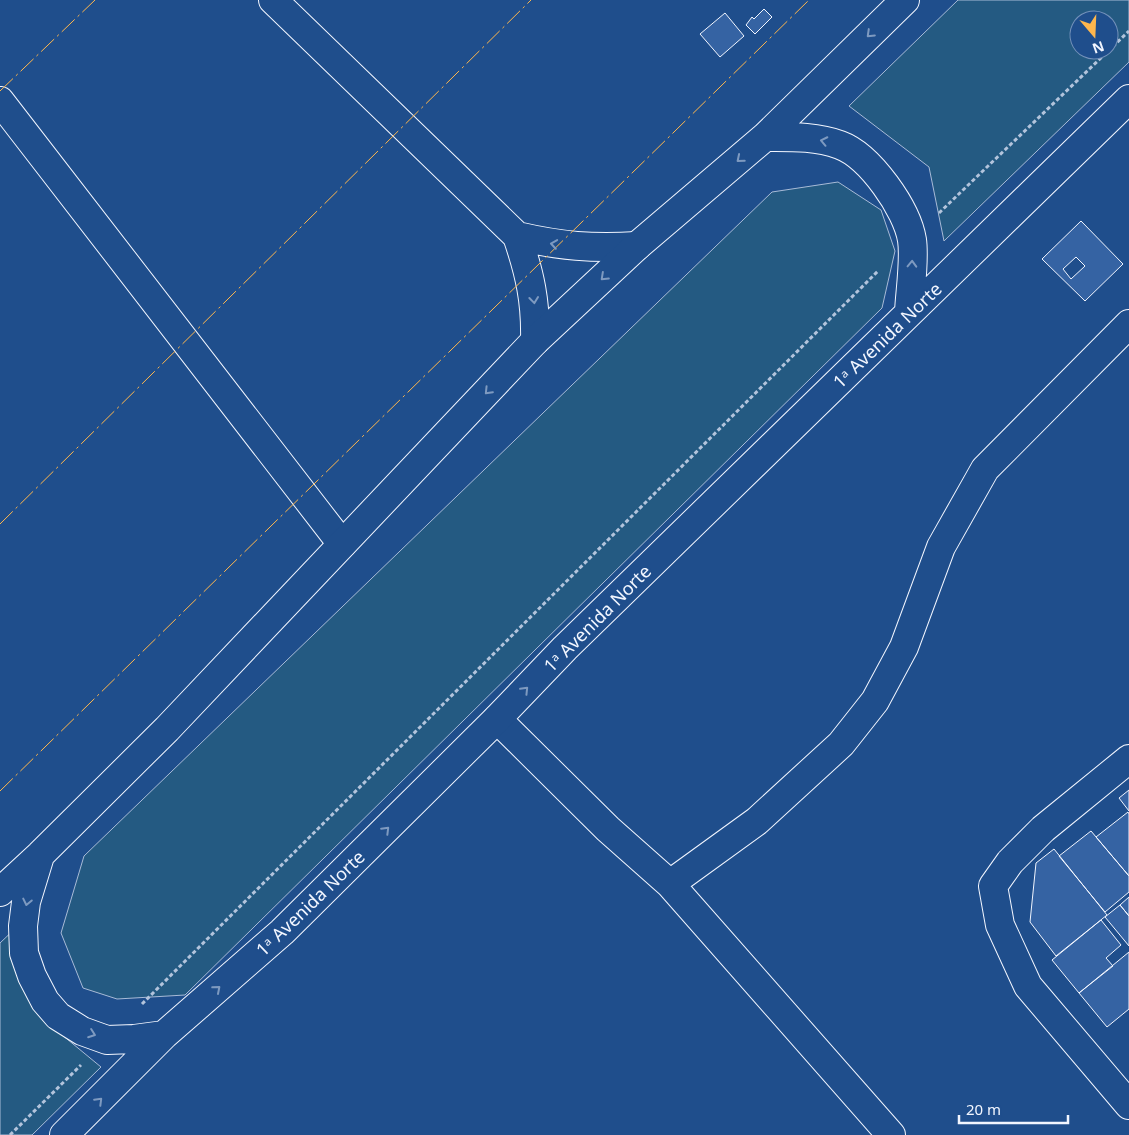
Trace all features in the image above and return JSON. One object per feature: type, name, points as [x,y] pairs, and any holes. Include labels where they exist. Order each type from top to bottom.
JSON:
[{"type":"main road","points":[[273,0],[517,236],[532,288],[536,315],[536,341]]},
{"type":"main road","points":[[0,892],[168,729],[536,341],[637,246],[765,138],[905,0]]},
{"type":"main road","name":"1ᵃ Avenida Norte","points":[[64,1135],[164,1035],[282,932],[497,719],[565,648],[1129,99]]},
{"type":"main road","points":[[0,101],[342,544]]},
{"type":"main road","points":[[765,138],[800,137],[823,140],[842,145],[869,165],[896,201],[912,239],[909,312]]},
{"type":"main road","points":[[517,236],[576,247],[607,248],[637,246]]},
{"type":"main road","points":[[670,884],[757,821],[841,744],[875,701],[904,647],[941,547],[985,470],[1129,324]]},
{"type":"main road","points":[[497,719],[608,830],[670,884],[891,1135]]},
{"type":"main road","points":[[1129,759],[1043,829],[1010,862],[993,886],[1000,925],[1028,986],[1129,1104]]},
{"type":"main road","points":[[40,855],[26,902],[23,926],[24,953],[32,976],[45,1001],[58,1016],[82,1031],[107,1040],[164,1035]]},
{"type":"path","points":[[142,1005],[845,304],[1129,31]]},
{"type":"path","points":[[10,1135],[107,1040]]},
{"type":"shaded area","points":[[958,0],[1129,0],[1129,62],[944,241],[929,167],[849,106]]},
{"type":"shaded area","points":[[838,182],[881,210],[895,251],[882,308],[185,995],[117,999],[83,988],[61,933],[84,856],[772,192]]},
{"type":"shaded area","points":[[19,925],[50,1025],[101,1067],[32,1135],[0,1135],[0,943]]},
{"type":"building","points":[[764,9],[772,17],[755,34],[746,25],[752,17],[754,19]]},
{"type":"building","points":[[725,13],[744,36],[720,57],[700,34]]},
{"type":"building","points":[[1081,221],[1123,264],[1085,301],[1042,259]],"holes":[[[1076,257],[1085,266],[1071,279],[1063,269]]]},
{"type":"building","points":[[1129,790],[1129,811],[1119,798]]},
{"type":"building","points":[[1128,812],[1129,814],[1129,876],[1096,837]]},
{"type":"building","points":[[1091,831],[1129,876],[1129,892],[1105,912],[1059,856]]},
{"type":"building","points":[[1054,849],[1107,915],[1056,956],[1030,922],[1036,863]]},
{"type":"building","points":[[1129,897],[1129,916],[1120,905]]},
{"type":"building","points":[[1120,905],[1129,916],[1129,946],[1105,917]]},
{"type":"building","points":[[1101,920],[1121,945],[1106,958],[1113,966],[1079,993],[1052,960]]},
{"type":"building","points":[[1129,952],[1129,1009],[1107,1027],[1079,993]]},
{"type":"power","points":[[0,91],[95,0]]},
{"type":"power","points":[[0,524],[531,0]]},
{"type":"power","points":[[0,791],[809,0]]}]
